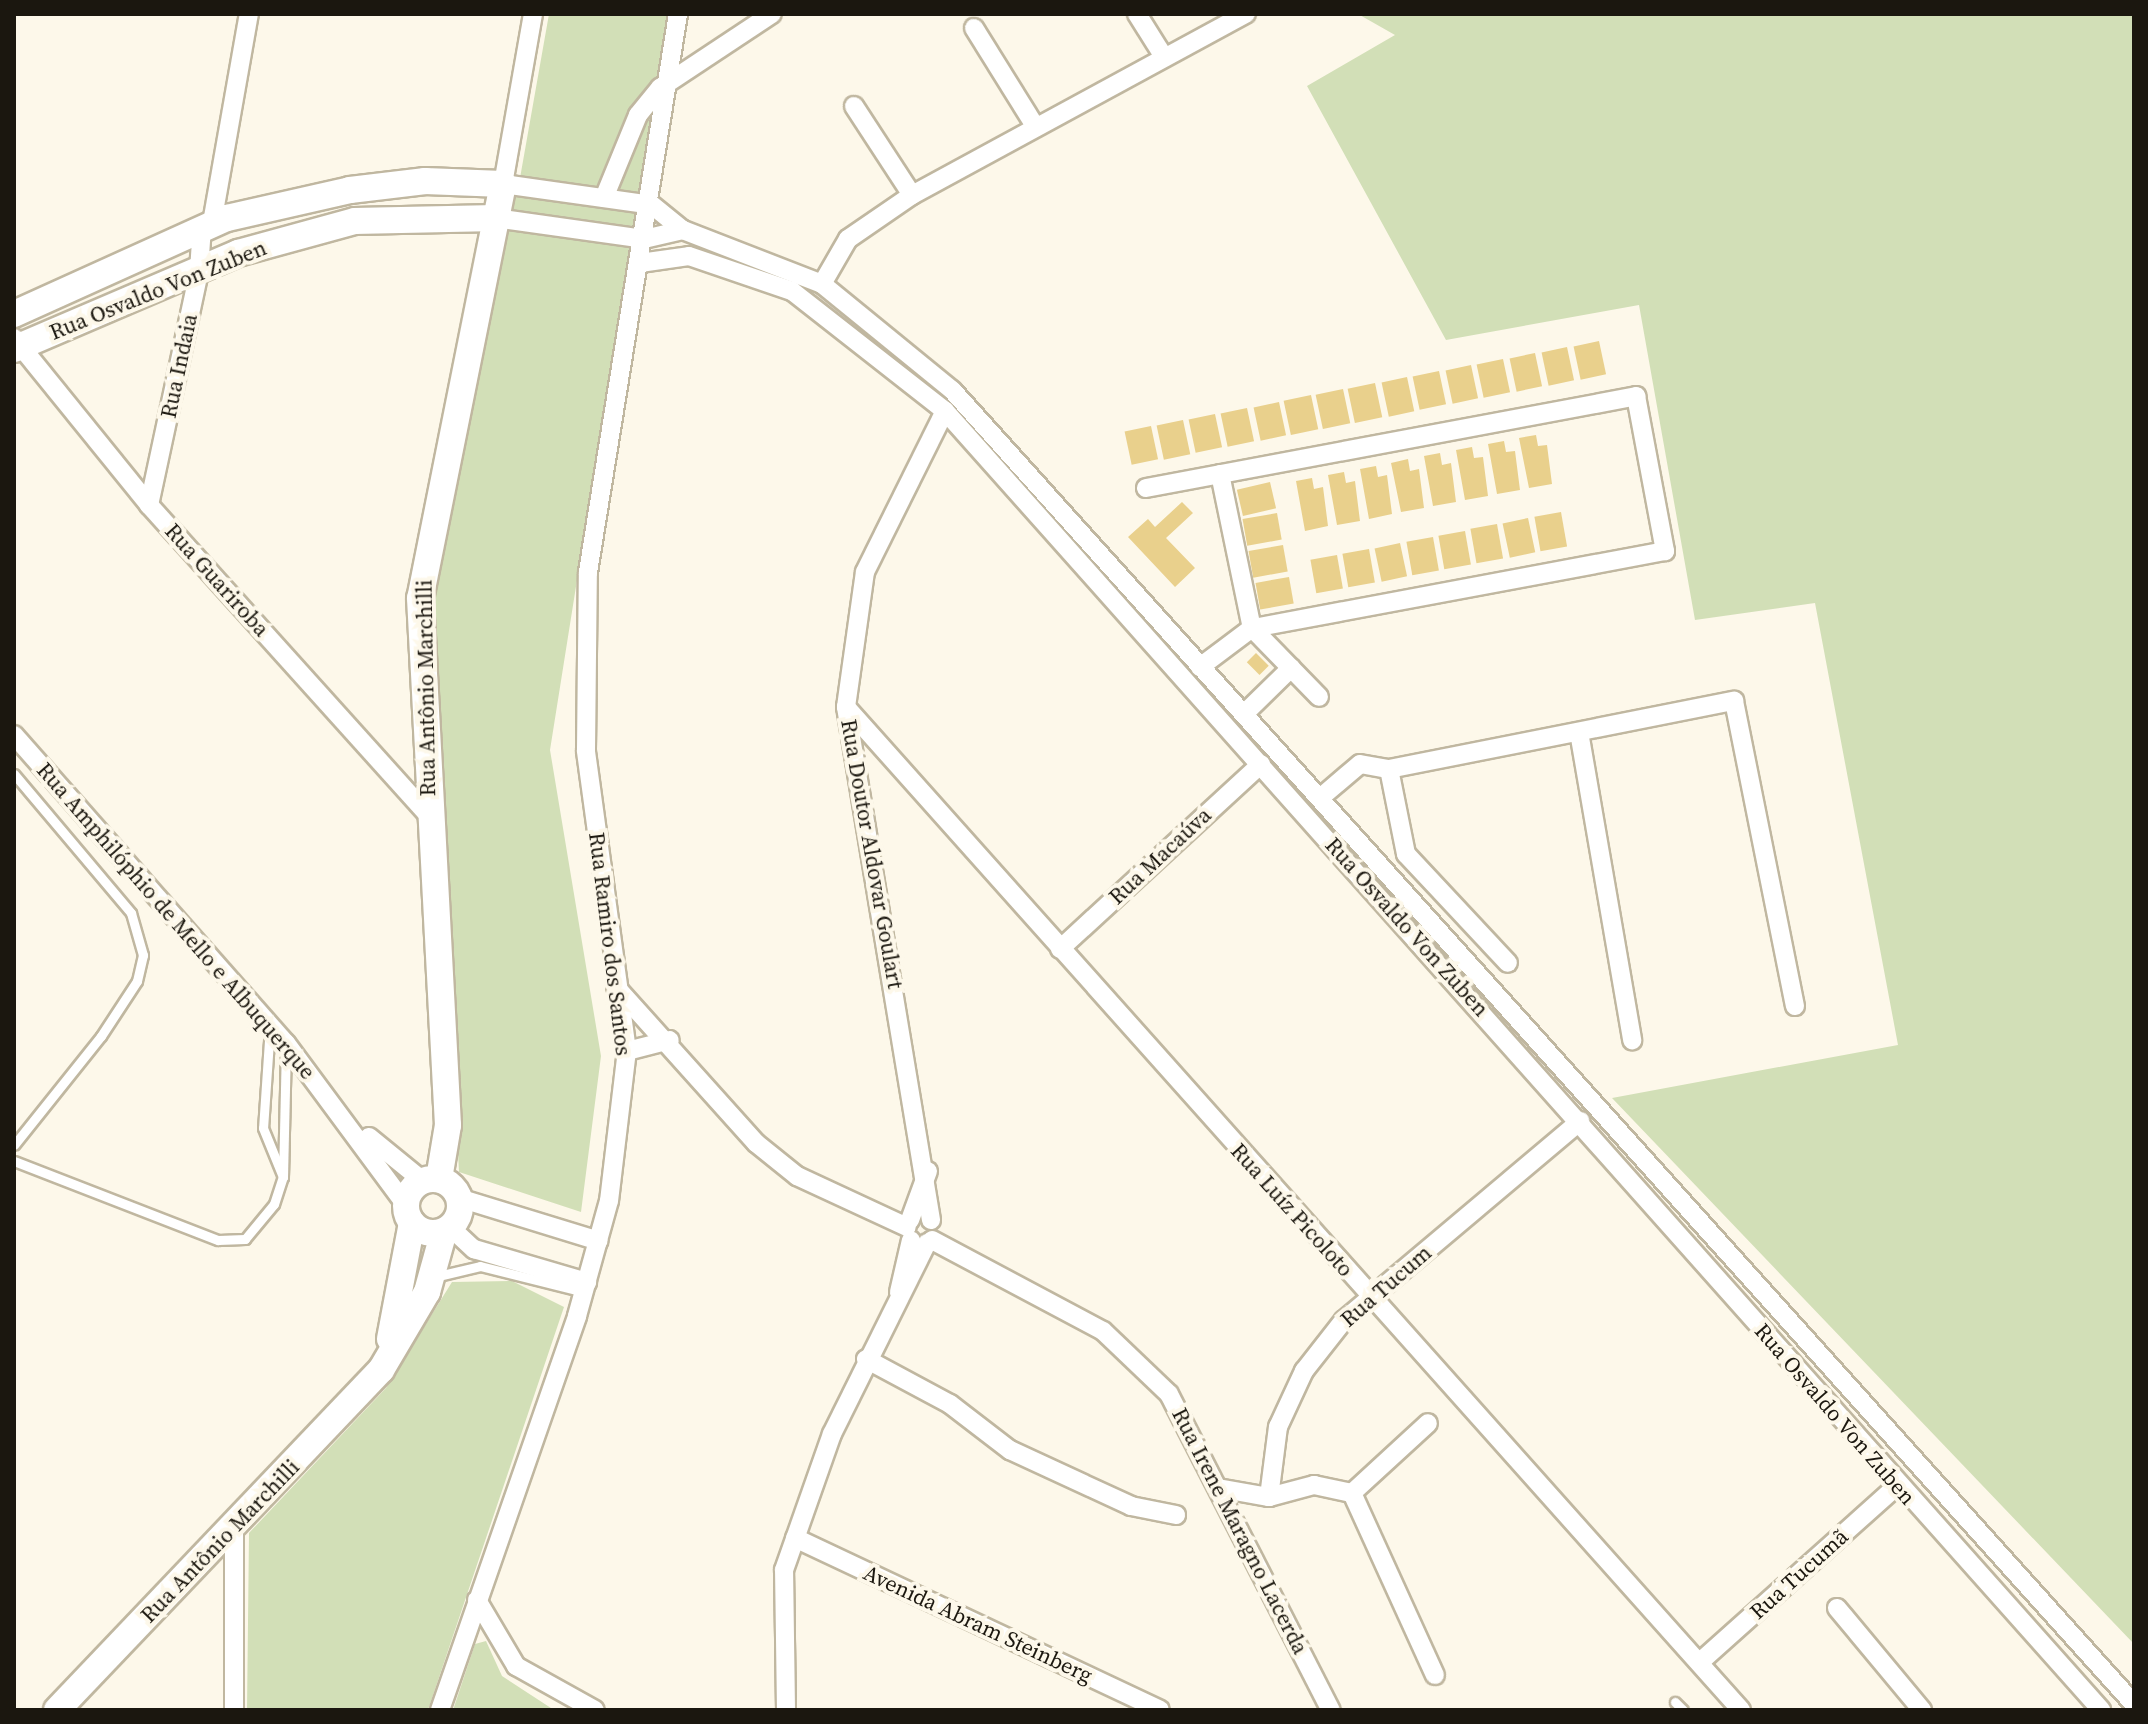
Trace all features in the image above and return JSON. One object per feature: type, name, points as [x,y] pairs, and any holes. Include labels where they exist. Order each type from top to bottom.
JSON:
[{"type":"street","name":"Rua Indaia","points":[[149,505],[249,14]]},
{"type":"street","name":"Rua Antônio Marchilli","points":[[431,1180],[448,1125],[428,815],[420,598],[503,184],[533,14]]},
{"type":"street","name":"Rua Ramiro dos Santos","points":[[440,1710],[599,1241],[627,1051],[586,750],[584,669],[588,572],[652,205],[678,14]]},
{"type":"street","points":[[604,198],[638,115],[669,80],[772,14]]},
{"type":"street","points":[[1137,14],[1164,57]]},
{"type":"street","points":[[822,284],[848,239],[912,195],[1246,14]]},
{"type":"street","points":[[974,28],[1035,126]]},
{"type":"street","points":[[854,106],[912,195]]},
{"type":"street","name":"Rua Osvaldo Von Zuben","points":[[14,314],[207,225],[350,190],[425,181],[503,184],[652,205],[683,230],[822,284],[952,390],[2134,1704]]},
{"type":"street","name":"Rua Osvaldo Von Zuben","points":[[16,344],[199,271],[355,221],[495,218],[644,239],[683,230]]},
{"type":"street","name":"Rua Osvaldo Von Zuben","points":[[640,263],[689,256],[792,291],[945,411],[1580,1121],[1897,1486],[2101,1710]]},
{"type":"street","name":"Rua Guariroba","points":[[16,344],[149,505],[428,815]]},
{"type":"street","points":[[1146,488],[1636,396],[1665,551],[1252,628],[1200,667]]},
{"type":"street","name":"Rua Doutor Aldovar Goulart","points":[[917,1234],[931,1220],[928,1171],[846,707],[865,572],[945,411]]},
{"type":"street","points":[[1220,474],[1252,628],[1319,697]]},
{"type":"street","points":[[1244,714],[1291,668]]},
{"type":"street","points":[[1320,798],[1360,764],[1389,769],[1734,701],[1795,1006]]},
{"type":"street","name":"Rua Luíz Picoloto","points":[[846,707],[1370,1298],[1741,1710]]},
{"type":"street","points":[[1579,732],[1632,1040]]},
{"type":"street","name":"Rua Amphilóphio de Mello e Albuquerque","points":[[14,735],[339,1107],[409,1214]]},
{"type":"street","name":"Rua Macaúva","points":[[1060,949],[1261,764]]},
{"type":"street","points":[[1389,769],[1406,854],[1508,963]]},
{"type":"street","name":"Rua Irene Maragno Lacerda","points":[[616,987],[670,1040],[756,1143],[797,1176],[917,1234],[1103,1331],[1169,1394],[1331,1710]]},
{"type":"street","points":[[627,1051],[670,1040]]},
{"type":"street","name":"Rua Amphilóphio de Mello e Albuquerque","points":[[339,1107],[431,1180]]},
{"type":"street","name":"Rua Tucum","points":[[1269,1497],[1278,1427],[1304,1371],[1370,1298],[1580,1121]]},
{"type":"street","points":[[786,1710],[784,1570],[866,1359],[898,1294],[917,1234],[928,1171]]},
{"type":"street","points":[[587,1283],[474,1249],[452,1220],[431,1180],[409,1214],[452,1220],[599,1241]]},
{"type":"street","name":"Rua Antônio Marchilli","points":[[381,1370],[404,1291],[409,1214]]},
{"type":"street","name":"Rua Antônio Marchilli","points":[[57,1710],[234,1529],[381,1370],[427,1292],[452,1220]]},
{"type":"street","points":[[866,1359],[950,1404],[1010,1450],[1131,1506],[1176,1515]]},
{"type":"street","points":[[1352,1493],[1428,1423]]},
{"type":"street","points":[[1218,1488],[1269,1497],[1314,1485],[1352,1493]]},
{"type":"street","name":"Rua Tucumã","points":[[1700,1662],[1897,1486]]},
{"type":"street","points":[[1352,1493],[1435,1675]]},
{"type":"street","points":[[234,1529],[234,1710]]},
{"type":"street","name":"Avenida Abram Steinberg","points":[[795,1538],[1160,1710]]},
{"type":"street","points":[[477,1600],[516,1666],[595,1710]]},
{"type":"street","points":[[1837,1608],[1922,1710]]},
{"type":"lane","points":[[14,774],[131,913],[143,955],[137,981],[101,1036],[14,1145]]},
{"type":"lane","points":[[270,1026],[263,1128],[283,1177]]},
{"type":"lane","points":[[14,1161],[218,1240],[245,1239],[274,1204],[283,1177],[286,1043]]},
{"type":"lane","points":[[427,1292],[441,1273],[480,1266],[587,1283]]},
{"type":"green space","points":[[549,14],[667,14],[550,750],[601,1056],[581,1212],[459,1172],[429,598],[446,483],[520,178]]},
{"type":"green space","points":[[1358,14],[2134,14],[2134,1644],[1612,1098],[1898,1045],[1815,603],[1695,620],[1639,305],[1446,340],[1307,86],[1395,35]]},
{"type":"green space","points":[[512,1281],[564,1307],[428,1710],[247,1710],[249,1533],[386,1388],[452,1282]]},
{"type":"green space","points":[[486,1641],[502,1676],[554,1710],[453,1710],[475,1644]]},
{"type":"building","points":[[1599,341],[1606,374],[1581,380],[1574,346]]},
{"type":"building","points":[[1567,347],[1574,380],[1549,386],[1542,352]]},
{"type":"building","points":[[1535,353],[1542,386],[1517,392],[1510,358]]},
{"type":"building","points":[[1503,359],[1510,392],[1484,398],[1477,365]]},
{"type":"building","points":[[1471,365],[1478,398],[1453,404],[1446,370]]},
{"type":"building","points":[[1439,371],[1446,404],[1420,410],[1413,377]]},
{"type":"building","points":[[1407,377],[1414,411],[1389,417],[1382,382]]},
{"type":"building","points":[[1375,383],[1382,417],[1355,423],[1348,389]]},
{"type":"building","points":[[1343,389],[1350,423],[1323,429],[1316,395]]},
{"type":"building","points":[[1311,395],[1318,429],[1291,435],[1284,401]]},
{"type":"building","points":[[1279,402],[1286,435],[1261,441],[1254,407]]},
{"type":"building","points":[[1247,408],[1254,441],[1228,447],[1221,414]]},
{"type":"building","points":[[1215,414],[1222,447],[1196,453],[1189,420]]},
{"type":"building","points":[[1183,420],[1190,454],[1164,460],[1157,426]]},
{"type":"building","points":[[1151,426],[1158,459],[1132,465],[1125,432]]},
{"type":"building","points":[[1536,435],[1538,446],[1547,445],[1552,484],[1529,488],[1519,438]]},
{"type":"building","points":[[1504,441],[1506,452],[1515,451],[1520,490],[1497,494],[1488,444]]},
{"type":"building","points":[[1472,447],[1474,458],[1483,457],[1488,496],[1465,500],[1456,450]]},
{"type":"building","points":[[1440,453],[1442,465],[1451,463],[1456,502],[1433,506],[1424,456]]},
{"type":"building","points":[[1408,459],[1410,471],[1419,469],[1424,508],[1401,512],[1391,463]]},
{"type":"building","points":[[1376,466],[1378,477],[1387,475],[1392,514],[1369,519],[1360,469]]},
{"type":"building","points":[[1344,472],[1346,483],[1355,481],[1360,521],[1337,525],[1328,475]]},
{"type":"building","points":[[1312,478],[1314,489],[1323,487],[1328,526],[1305,531],[1296,481]]},
{"type":"building","points":[[1270,482],[1276,508],[1243,516],[1237,490]]},
{"type":"building","points":[[1182,502],[1193,513],[1166,538],[1195,568],[1175,587],[1128,537],[1148,519],[1155,527]]},
{"type":"building","points":[[1561,512],[1567,546],[1540,551],[1534,517]]},
{"type":"building","points":[[1277,513],[1282,540],[1247,546],[1243,519]]},
{"type":"building","points":[[1528,518],[1535,552],[1510,558],[1503,523]]},
{"type":"building","points":[[1497,524],[1503,558],[1476,563],[1470,529]]},
{"type":"building","points":[[1465,531],[1471,564],[1444,569],[1438,536]]},
{"type":"building","points":[[1433,537],[1439,570],[1412,575],[1406,542]]},
{"type":"building","points":[[1400,543],[1407,576],[1382,582],[1375,548]]},
{"type":"building","points":[[1283,545],[1288,572],[1253,578],[1249,551]]},
{"type":"building","points":[[1369,549],[1375,582],[1348,587],[1342,554]]},
{"type":"building","points":[[1337,555],[1343,588],[1316,593],[1310,560]]},
{"type":"building","points":[[1289,577],[1294,604],[1260,609],[1256,583]]},
{"type":"building","points":[[1256,653],[1269,666],[1260,675],[1247,662]]}]
